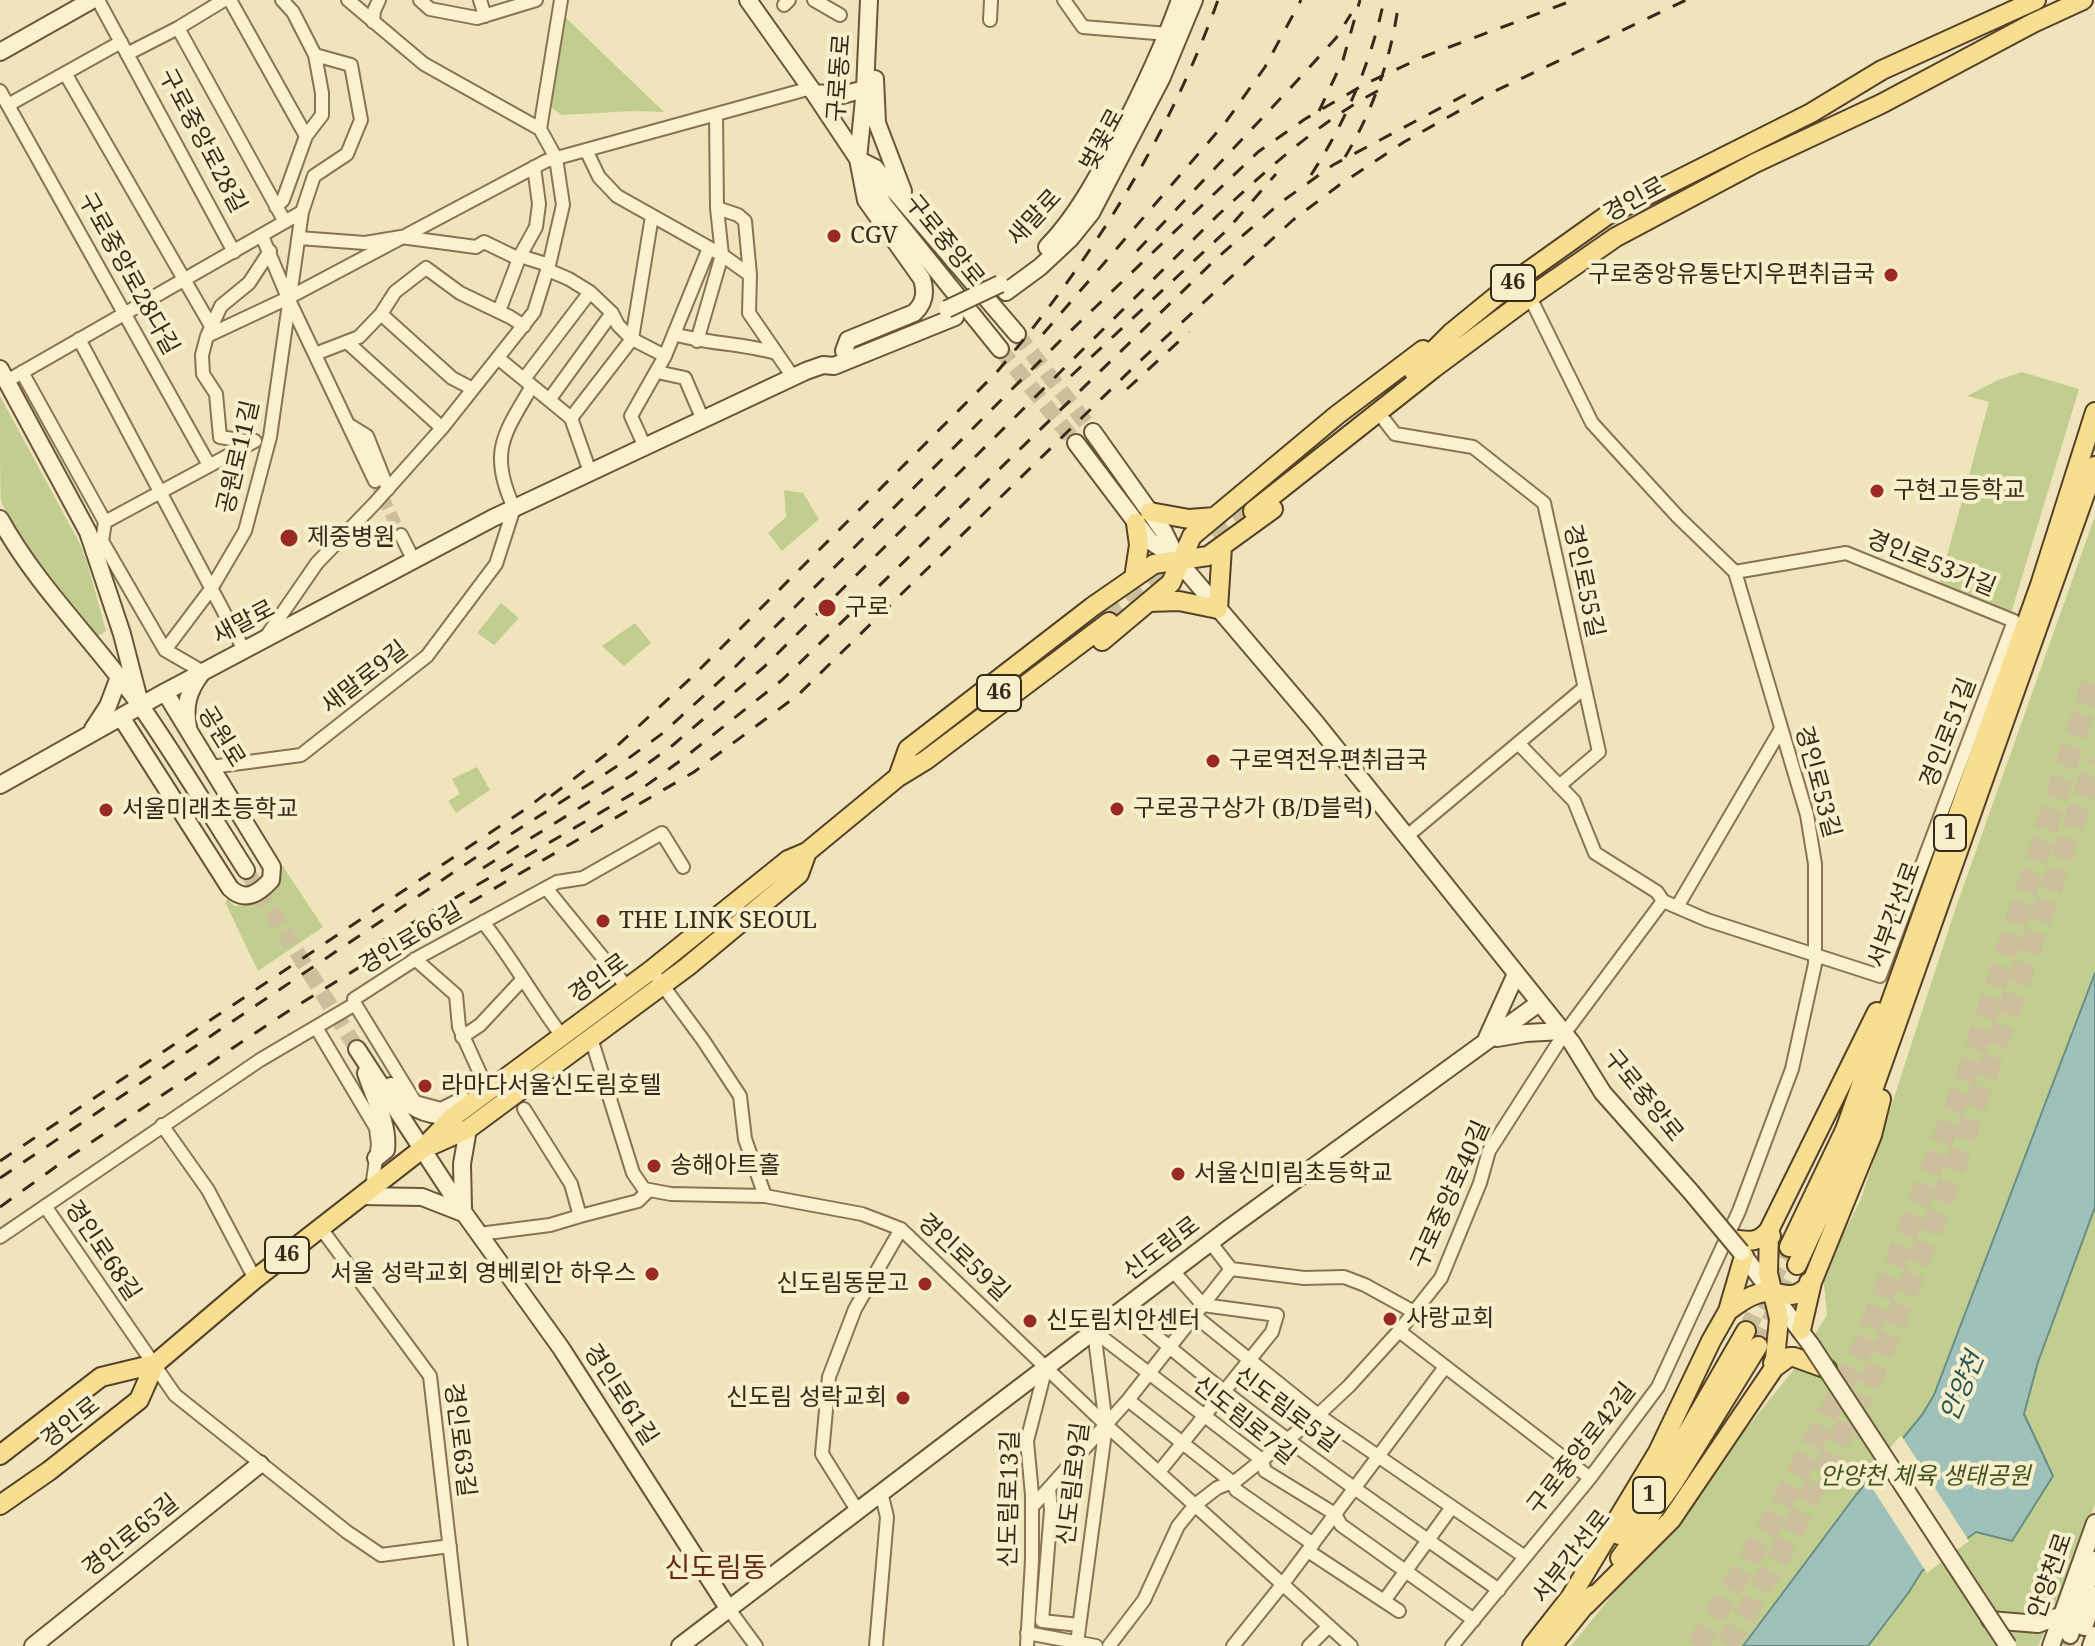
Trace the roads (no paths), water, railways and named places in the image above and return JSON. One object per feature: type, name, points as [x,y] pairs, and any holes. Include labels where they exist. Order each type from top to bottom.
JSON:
[{"type":"main road","points":[[0,52],[92,0]]},
{"type":"main road","points":[[736,0],[753,4]]},
{"type":"main road","name":"구로동로","points":[[869,0],[868,97],[911,207]]},
{"type":"main road","name":"구로동로","points":[[858,159],[879,0]]},
{"type":"main road","name":"새말로","points":[[0,785],[165,692],[514,508],[793,377],[823,365],[834,366],[1003,288],[1041,253],[1075,214],[1130,114],[1168,34],[1180,0]]},
{"type":"main road","name":"벚꽃로","points":[[981,305],[1040,267],[1070,239],[1091,213],[1162,77],[1194,0]]},
{"type":"main road","name":"경인로","points":[[2036,0],[1882,70],[1811,113],[1606,216],[1520,277],[1451,333],[1421,365],[1251,507],[1531,296],[1630,230],[1755,163],[1881,104],[2033,23],[2083,0]]},
{"type":"main road","name":"구로중앙로","points":[[753,4],[858,159],[884,205],[1000,349]]},
{"type":"main road","points":[[813,90],[868,97]]},
{"type":"main road","points":[[844,351],[848,340],[914,313],[921,305],[924,292],[922,279],[866,200],[858,159]]},
{"type":"main road","name":"구로중앙로","points":[[858,159],[875,168],[911,207],[1017,334]]},
{"type":"main road","name":"새말로","points":[[823,365],[829,357],[844,351],[981,305]]},
{"type":"main road","points":[[898,777],[932,765],[1001,720],[1149,602],[1171,583],[1192,536],[1402,364],[1451,333]]},
{"type":"main road","points":[[1134,578],[1154,564],[1208,556],[1222,547],[1414,397],[1434,368]]},
{"type":"main road","points":[[3,375],[88,532],[122,634],[141,706]]},
{"type":"main road","name":"서부간선로","points":[[1793,1256],[1857,1135],[1913,955],[2040,585],[2095,412]]},
{"type":"main road","name":"구로중앙로","points":[[1093,432],[1143,517]]},
{"type":"main road","name":"구로중앙로","points":[[1076,443],[1143,517],[1164,532],[1179,562],[1315,722],[1563,1032],[1603,1093],[1739,1249],[1806,1337],[2008,1646]]},
{"type":"main road","name":"서부간선로","points":[[1913,955],[2095,466]]},
{"type":"main road","points":[[1134,578],[1143,517],[1218,517]]},
{"type":"main road","points":[[0,519],[41,583],[141,706],[246,870]]},
{"type":"main road","points":[[1149,602],[1179,601],[1218,609],[1222,547]]},
{"type":"main road","name":"46","points":[[898,777],[908,749],[1134,578]]},
{"type":"main road","name":"경인로","points":[[460,1123],[469,1105],[626,986],[687,967],[799,874],[807,852],[898,777],[921,750],[1107,618]]},
{"type":"main road","points":[[189,733],[187,702],[191,688],[203,672]]},
{"type":"main road","points":[[119,677],[108,706],[89,735],[135,739]]},
{"type":"main road","name":"공원로","points":[[121,717],[230,888],[241,895],[255,895],[271,880],[272,867],[165,692]]},
{"type":"main road","points":[[1578,1601],[1658,1452],[1728,1311],[1739,1249],[1762,1239],[1769,1230],[1828,1106],[1913,955]]},
{"type":"main road","points":[[1806,1337],[1812,1282],[1872,1135],[1913,955]]},
{"type":"main road","points":[[1484,1043],[1516,974]]},
{"type":"main road","name":"경인로","points":[[0,1505],[49,1471],[139,1400],[155,1364],[255,1279],[422,1149],[591,1038],[656,977]]},
{"type":"main road","name":"신도림로","points":[[680,1646],[1210,1242],[1539,1003]]},
{"type":"main road","points":[[1484,1043],[1512,1035],[1563,1032]]},
{"type":"main road","points":[[357,1049],[384,1121],[386,1150],[376,1158]]},
{"type":"main road","points":[[357,1049],[414,1109],[460,1123],[464,1213],[422,1197],[366,1192]]},
{"type":"main road","name":"경인로61길","points":[[357,1049],[464,1213],[561,1348],[728,1608]]},
{"type":"main road","points":[[1769,1230],[1772,1240],[1804,1280],[1812,1282]]},
{"type":"main road","points":[[1769,1230],[1767,1262],[1779,1319],[1774,1368]]},
{"type":"main road","points":[[1728,1311],[1756,1294],[1798,1295],[1812,1282]]},
{"type":"main road","points":[[1728,1311],[1745,1313],[1770,1352],[1774,1368]]},
{"type":"main road","name":"서부간선로","points":[[1532,1646],[1578,1601],[1674,1482],[1752,1338]]},
{"type":"main road","points":[[1578,1601],[1671,1520],[1774,1368],[1789,1357],[1794,1357],[1827,1369]]},
{"type":"main road","name":"경인로","points":[[0,1455],[101,1377],[155,1364]]},
{"type":"main road","name":"경인로65길","points":[[33,1646],[260,1464]]},
{"type":"main road","name":"안양천로","points":[[2068,1635],[2095,1523]]},
{"type":"main road","points":[[2068,1635],[2095,1560]]},
{"type":"main road","points":[[2068,1635],[2095,1595]]},
{"type":"main road","name":"서부간선로","points":[[1552,1646],[1578,1601]]},
{"type":"main road","points":[[1990,1620],[2038,1624],[2068,1635]]},
{"type":"street","name":"구로중앙로28길","points":[[98,0],[234,252]]},
{"type":"street","name":"구로중앙로28길","points":[[124,48],[178,28],[227,0],[306,136]]},
{"type":"street","name":"구로중앙로28길","points":[[276,207],[283,200],[306,136],[322,115],[322,93],[315,55],[293,12],[282,0]]},
{"type":"street","points":[[265,639],[317,563],[442,428],[534,312],[563,205],[556,158],[540,129],[424,64],[348,0]]},
{"type":"street","points":[[373,22],[379,0]]},
{"type":"street","points":[[420,0],[430,9],[477,18],[536,0]]},
{"type":"street","points":[[480,0],[485,16]]},
{"type":"street","points":[[540,129],[561,0]]},
{"type":"street","points":[[814,0],[840,15]]},
{"type":"street","points":[[990,20],[991,0]]},
{"type":"street","points":[[1064,0],[1083,27],[1168,34]]},
{"type":"street","points":[[178,28],[285,222]]},
{"type":"street","points":[[8,105],[65,73],[124,48]]},
{"type":"street","points":[[288,298],[302,212],[314,176],[347,154],[361,120],[351,65],[315,55]]},
{"type":"street","points":[[65,73],[209,331]]},
{"type":"street","points":[[209,331],[288,298],[556,158],[813,90]]},
{"type":"street","name":"구로중앙로28다길","points":[[0,91],[209,465]]},
{"type":"street","points":[[697,341],[722,255],[717,208],[716,115]]},
{"type":"street","points":[[586,150],[599,177],[617,196],[722,255],[750,275]]},
{"type":"street","points":[[499,311],[520,256],[536,227],[539,204],[534,167]]},
{"type":"street","points":[[717,208],[738,215],[745,221],[750,275],[749,313],[793,377]]},
{"type":"street","points":[[3,375],[22,372],[302,212]]},
{"type":"street","points":[[571,418],[632,339],[652,216]]},
{"type":"street","points":[[262,236],[375,481]]},
{"type":"street","points":[[299,238],[365,243],[401,237],[476,247],[484,242],[548,268],[590,292],[612,313],[618,325],[632,339],[665,356]]},
{"type":"street","points":[[315,354],[359,337],[381,314],[395,292],[426,268],[428,241]]},
{"type":"street","points":[[645,447],[631,416],[665,356],[709,248]]},
{"type":"street","points":[[252,442],[220,437],[216,394],[203,374],[202,355],[221,306],[249,283],[270,251]]},
{"type":"street","points":[[426,268],[460,293],[524,326]]},
{"type":"street","name":"경인로53길","points":[[1520,277],[1592,423],[1735,572],[1807,815],[1815,864],[1815,956],[1792,1069],[1718,1261]]},
{"type":"street","points":[[514,508],[503,484],[500,453],[504,434],[528,382],[590,292]]},
{"type":"street","name":"공원로11길","points":[[165,650],[211,589],[245,531],[270,437],[288,298]]},
{"type":"street","points":[[549,400],[612,313]]},
{"type":"street","points":[[381,314],[452,378],[473,389]]},
{"type":"street","points":[[674,334],[697,341],[776,353]]},
{"type":"street","points":[[79,339],[244,650]]},
{"type":"street","points":[[347,342],[442,428]]},
{"type":"street","points":[[498,358],[571,418],[590,472]]},
{"type":"street","name":"공원로","points":[[22,372],[105,522],[102,541],[165,650],[203,672]]},
{"type":"street","points":[[657,372],[685,378],[703,420]]},
{"type":"street","name":"경인로55길","points":[[1385,421],[1395,434],[1473,447],[1544,503],[1599,752],[1559,786]]},
{"type":"street","points":[[351,426],[367,436],[388,489]]},
{"type":"street","points":[[351,426],[350,443],[375,503]]},
{"type":"street","points":[[105,522],[252,442],[270,437]]},
{"type":"street","name":"새말로9길","points":[[211,767],[301,755],[427,656],[496,564],[514,508]]},
{"type":"street","points":[[401,535],[413,559]]},
{"type":"street","name":"경인로53가길","points":[[1735,572],[1846,553],[2014,621]]},
{"type":"street","name":"경인로51길","points":[[1815,956],[1880,976],[2014,621]]},
{"type":"street","points":[[1406,837],[1584,688]]},
{"type":"street","points":[[1677,907],[1781,729]]},
{"type":"street","points":[[1518,743],[1574,801],[1595,853],[1657,892],[1663,901],[1707,920],[1815,956]]},
{"type":"street","name":"경인로66길","points":[[45,1206],[260,1060],[355,1004],[354,999],[415,959],[557,882],[583,878],[662,833],[683,867]]},
{"type":"street","points":[[546,888],[626,986]]},
{"type":"street","name":"구로중앙로40길","points":[[1195,1505],[1217,1488],[1232,1482],[1318,1415],[1399,1331],[1441,1278],[1480,1183],[1489,1151],[1563,1032],[1663,901]]},
{"type":"street","points":[[483,922],[562,1036]]},
{"type":"street","points":[[415,959],[456,995],[462,1037],[488,1091]]},
{"type":"street","points":[[479,1234],[550,1225],[638,1201],[649,1190],[671,1194],[765,1196],[745,1139],[740,1096],[656,977]]},
{"type":"street","points":[[462,1037],[480,1025],[522,980]]},
{"type":"street","points":[[355,1004],[415,1102],[441,1109],[463,1098],[469,1105]]},
{"type":"street","points":[[317,1029],[376,1128],[376,1158],[366,1192]]},
{"type":"street","name":"경인로","points":[[591,1038],[633,1173],[644,1189],[649,1190]]},
{"type":"street","points":[[524,1109],[571,1184],[580,1216]]},
{"type":"street","points":[[162,1125],[208,1190],[255,1279]]},
{"type":"street","name":"경인로59길","points":[[765,1196],[862,1214],[901,1229],[1106,1425],[1351,1646]]},
{"type":"street","name":"경인로68길","points":[[0,1237],[45,1206],[155,1364]]},
{"type":"street","name":"경인로63길","points":[[320,1227],[430,1376],[461,1646]]},
{"type":"street","points":[[857,1510],[822,1454],[829,1377],[855,1309],[901,1229]]},
{"type":"street","points":[[1210,1242],[1231,1269],[1304,1278],[1344,1277],[1414,1312]]},
{"type":"street","name":"구로중앙로42길","points":[[1452,1646],[1590,1478],[1658,1387],[1718,1261]]},
{"type":"street","points":[[1032,1507],[1128,1400],[1231,1269]]},
{"type":"street","points":[[1159,1472],[1272,1332],[1277,1315],[1203,1305],[1173,1271]]},
{"type":"street","name":"신도림로5길","points":[[1124,1308],[1169,1348],[1354,1489],[1499,1590]]},
{"type":"street","points":[[1195,1316],[1318,1415],[1525,1557]]},
{"type":"street","name":"신도림로7길","points":[[1094,1331],[1262,1460],[1265,1471],[1335,1514],[1341,1525],[1474,1620]]},
{"type":"street","name":"신도림로9길","points":[[1077,1643],[1106,1425],[1094,1331]]},
{"type":"street","points":[[1399,1331],[1590,1478]]},
{"type":"street","points":[[155,1364],[175,1395],[347,1532],[381,1555],[450,1546]]},
{"type":"street","name":"신도림로13길","points":[[1046,1367],[1027,1441],[1032,1507],[1027,1640],[1096,1646]]},
{"type":"street","points":[[1233,1646],[1445,1367]]},
{"type":"street","points":[[1128,1400],[1184,1442],[1232,1482],[1236,1490],[1399,1611]]},
{"type":"street","points":[[1049,1488],[1051,1510],[1042,1621],[1079,1625]]},
{"type":"street","points":[[876,1646],[887,1517],[881,1492]]},
{"type":"street","points":[[1109,1646],[1144,1600],[1178,1526],[1195,1505]]},
{"type":"street","points":[[1384,1601],[1452,1507]]},
{"type":"street","points":[[728,1608],[756,1646]]},
{"type":"street","points":[[1309,1646],[1329,1626]]},
{"type":"water","name":"안양천","points":[[2095,973],[2095,1207],[2038,1362],[2024,1414],[2053,1476],[2012,1541],[1976,1532],[1922,1571],[1868,1646],[1743,1646],[1856,1495],[1922,1415],[1934,1395]]},
{"type":"tunnel","points":[[1017,334],[1093,432]]},
{"type":"tunnel","points":[[1000,349],[1076,443]]},
{"type":"tunnel","points":[[375,481],[401,535]]},
{"type":"tunnel","points":[[1216,540],[1253,511]]},
{"type":"tunnel","points":[[1104,614],[1176,559]]},
{"type":"tunnel","points":[[1697,1646],[1776,1514],[1862,1349],[1965,1081],[2095,676]]},
{"type":"tunnel","points":[[1726,1646],[1774,1566],[1876,1369],[1939,1211],[2095,762]]},
{"type":"tunnel","points":[[246,870],[357,1049]]},
{"type":"tunnel","points":[[1746,1331],[1789,1247]]},
{"type":"tunnel","points":[[1758,1346],[1797,1265]]},
{"type":"tunnel","points":[[2065,1646],[2070,1635]]},
{"type":"railway","points":[[551,796],[617,746],[692,677],[996,373],[1064,287],[1124,197],[1176,101],[1218,0]]},
{"type":"railway","points":[[1043,334],[1225,123],[1265,67],[1301,0]]},
{"type":"railway","points":[[1319,111],[1343,60],[1360,0]]},
{"type":"railway","points":[[1311,175],[1356,91],[1384,0]]},
{"type":"railway","points":[[1345,157],[1365,120],[1380,81],[1392,41],[1399,0]]},
{"type":"railway","points":[[0,1178],[663,733],[735,667],[1060,341],[1258,152],[1305,119],[1365,84],[1423,57],[1574,0]]},
{"type":"railway","points":[[0,1207],[72,1155],[287,1012],[694,772],[798,695],[1140,361],[1293,220],[1338,186],[1404,142],[1489,94],[1686,0]]},
{"type":"railway","points":[[1137,251],[1336,38],[1351,14]]},
{"type":"railway","points":[[483,868],[632,775],[673,745],[764,667],[1218,215],[1317,130],[1383,88]]},
{"type":"railway","points":[[380,942],[644,787],[684,758],[782,680],[1216,259],[1280,203],[1333,165],[1478,88]]},
{"type":"railway","points":[[1071,376],[1227,230],[1276,174]]},
{"type":"railway","points":[[1127,389],[1189,332]]},
{"type":"railway","points":[[0,1161],[557,785]]},
{"type":"place","name":"CGV","points":[[834,236]]},
{"type":"place","name":"구로중앙유통단지우편취급국","points":[[1891,275]]},
{"type":"place","name":"구현고등학교","points":[[1877,491]]},
{"type":"place","name":"제중병원","points":[[289,538]]},
{"type":"place","name":"구로","points":[[827,608]]},
{"type":"place","name":"구로역전우편취급국","points":[[1213,761]]},
{"type":"place","name":"구로공구상가 (B/D블럭)","points":[[1117,809]]},
{"type":"place","name":"서울미래초등학교","points":[[106,810]]},
{"type":"place","name":"THE LINK SEOUL","points":[[603,921]]},
{"type":"place","name":"라마다서울신도림호텔","points":[[425,1086]]},
{"type":"place","name":"송해아트홀","points":[[654,1166]]},
{"type":"place","name":"서울신미림초등학교","points":[[1178,1174]]},
{"type":"place","name":"서울 성락교회 영베뢰안 하우스","points":[[652,1274]]},
{"type":"place","name":"신도림동문고","points":[[925,1284]]},
{"type":"place","name":"사랑교회","points":[[1390,1319]]},
{"type":"place","name":"신도림치안센터","points":[[1030,1321]]},
{"type":"place","name":"신도림 성락교회","points":[[903,1398]]},
{"type":"district","name":"신도림동","points":[[716,1569]]},
{"type":"park label","name":"안양천 체육 생태공원","points":[[1925,1477]]}]
